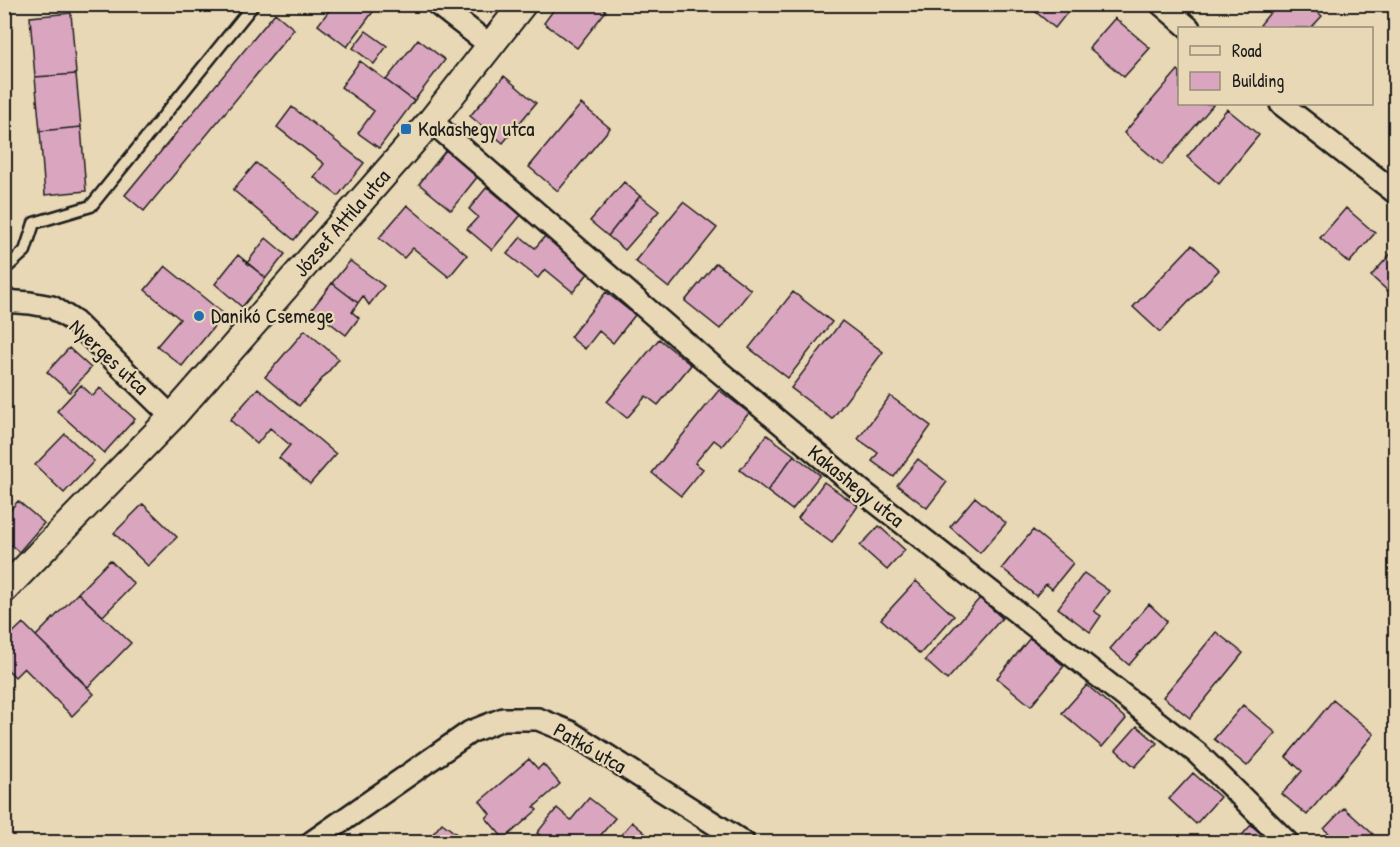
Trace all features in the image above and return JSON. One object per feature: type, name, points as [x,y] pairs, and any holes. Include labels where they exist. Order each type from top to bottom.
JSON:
[{"type":"street","points":[[437,4],[491,46]]},
{"type":"street","name":"József Attila utca","points":[[4,590],[172,417],[431,121],[523,4]]},
{"type":"street","points":[[1161,4],[1189,27]]},
{"type":"street","points":[[1282,105],[1395,194]]},
{"type":"street","name":"Kakashegy utca","points":[[431,121],[710,364],[862,492],[1197,753],[1287,843]]},
{"type":"street","name":"Nyerges utca","points":[[4,301],[52,307],[75,322],[172,417]]},
{"type":"street","name":"Patkó utca","points":[[312,843],[470,732],[503,719],[538,719],[570,732],[742,843]]},
{"type":"lane","points":[[4,270],[25,251],[34,223],[91,206],[254,4]]},
{"type":"building","points":[[334,4],[369,4],[375,9],[347,47],[318,25]]},
{"type":"building","points":[[558,4],[597,4],[606,11],[577,48],[544,23]]},
{"type":"building","points":[[1032,4],[1074,4],[1055,28],[1030,7]]},
{"type":"building","points":[[1277,4],[1308,4],[1322,16],[1312,27],[1263,27],[1260,25]]},
{"type":"building","points":[[71,13],[76,74],[35,77],[30,17]]},
{"type":"building","points":[[275,13],[294,29],[144,211],[125,195]]},
{"type":"building","points":[[1115,18],[1150,48],[1124,77],[1089,48]]},
{"type":"building","points":[[366,31],[387,46],[374,64],[353,48]]},
{"type":"building","points":[[418,39],[445,60],[414,101],[386,80]]},
{"type":"building","points":[[360,61],[414,101],[379,148],[358,133],[374,111],[341,87]]},
{"type":"building","points":[[1178,70],[1178,105],[1213,105],[1162,165],[1124,133]]},
{"type":"building","points":[[76,74],[81,127],[40,131],[35,77]]},
{"type":"building","points":[[504,76],[536,103],[503,143],[470,116]]},
{"type":"building","points":[[581,104],[610,128],[558,191],[529,167]]},
{"type":"building","points":[[292,107],[364,163],[338,196],[314,177],[324,164],[277,127]]},
{"type":"building","points":[[1227,109],[1259,135],[1219,184],[1187,157]]},
{"type":"building","points":[[81,127],[86,191],[45,195],[40,131]]},
{"type":"building","points":[[446,150],[478,176],[451,210],[419,184]]},
{"type":"building","points":[[256,163],[317,212],[294,240],[233,190]]},
{"type":"building","points":[[624,182],[640,196],[608,236],[590,221]]},
{"type":"building","points":[[487,187],[521,215],[492,250],[467,229],[478,217],[469,209]]},
{"type":"building","points":[[640,196],[659,211],[625,250],[608,236]]},
{"type":"building","points":[[683,202],[717,228],[669,288],[635,261]]},
{"type":"building","points":[[407,205],[467,255],[449,277],[413,248],[404,258],[379,238]]},
{"type":"building","points":[[1346,208],[1375,233],[1349,263],[1320,238]]},
{"type":"building","points":[[546,235],[590,271],[573,292],[545,269],[538,278],[507,254],[521,237],[535,248]]},
{"type":"building","points":[[266,238],[285,254],[266,278],[247,263]]},
{"type":"building","points":[[1192,245],[1219,270],[1160,332],[1133,307]]},
{"type":"building","points":[[1396,248],[1396,298],[1371,276]]},
{"type":"building","points":[[238,255],[266,278],[242,307],[215,284]]},
{"type":"building","points":[[350,261],[384,286],[369,305],[363,296],[358,303],[332,283]]},
{"type":"building","points":[[716,263],[751,290],[720,329],[685,301]]},
{"type":"building","name":"Danikó Csemege","points":[[165,266],[224,314],[182,366],[157,346],[180,319],[145,290]]},
{"type":"building","points":[[332,283],[358,303],[352,312],[359,318],[346,335],[312,309]]},
{"type":"building","points":[[606,292],[635,315],[613,343],[599,331],[585,349],[570,337]]},
{"type":"building","points":[[793,292],[832,322],[788,378],[749,348]]},
{"type":"building","points":[[842,321],[883,352],[832,419],[791,388]]},
{"type":"building","points":[[305,330],[339,359],[299,406],[265,377]]},
{"type":"building","points":[[659,339],[691,365],[658,405],[646,396],[627,418],[607,402]]},
{"type":"building","points":[[69,348],[91,368],[70,392],[47,372]]},
{"type":"building","points":[[81,385],[93,396],[100,388],[135,419],[104,453],[57,411]]},
{"type":"building","points":[[258,388],[336,454],[310,484],[279,458],[290,445],[270,428],[257,444],[230,420]]},
{"type":"building","points":[[719,390],[749,413],[722,446],[714,440],[695,463],[703,469],[681,496],[652,473]]},
{"type":"building","points":[[890,396],[931,426],[894,477],[872,461],[878,453],[858,439]]},
{"type":"building","points":[[65,434],[94,461],[64,493],[35,465]]},
{"type":"building","points":[[767,435],[794,455],[767,491],[740,470]]},
{"type":"building","points":[[794,455],[820,475],[792,510],[767,491]]},
{"type":"building","points":[[918,459],[947,482],[927,508],[897,485]]},
{"type":"building","points":[[824,482],[858,506],[832,543],[798,518]]},
{"type":"building","points":[[975,497],[1006,523],[980,553],[950,527]]},
{"type":"building","points":[[18,501],[44,523],[19,552],[4,539],[4,517]]},
{"type":"building","points":[[143,504],[177,537],[148,566],[114,533]]},
{"type":"building","points":[[879,526],[905,550],[887,570],[860,546]]},
{"type":"building","points":[[1033,530],[1073,563],[1052,589],[1046,584],[1036,596],[1002,568]]},
{"type":"building","points":[[110,560],[134,584],[103,616],[78,593]]},
{"type":"building","points":[[1084,573],[1109,591],[1094,611],[1101,616],[1090,632],[1058,608]]},
{"type":"building","points":[[916,581],[954,616],[920,654],[881,619]]},
{"type":"building","points":[[78,593],[131,643],[88,687],[36,636]]},
{"type":"building","points":[[980,598],[1002,618],[947,680],[925,660]]},
{"type":"building","points":[[1149,604],[1167,621],[1129,665],[1110,649]]},
{"type":"building","points":[[23,623],[94,694],[72,716],[24,668],[15,677],[4,666],[4,641]]},
{"type":"building","points":[[1216,632],[1243,653],[1190,718],[1163,697]]},
{"type":"building","points":[[1030,638],[1064,666],[1031,706],[997,678]]},
{"type":"building","points":[[1087,685],[1126,719],[1102,747],[1062,713]]},
{"type":"building","points":[[1333,700],[1374,734],[1307,815],[1282,794],[1302,771],[1286,757]]},
{"type":"building","points":[[1243,705],[1276,733],[1247,766],[1214,739]]},
{"type":"building","points":[[1137,726],[1157,743],[1135,767],[1116,750]]},
{"type":"building","points":[[529,759],[538,769],[543,764],[560,784],[534,807],[537,810],[504,839],[486,818],[490,814],[480,801]]},
{"type":"building","points":[[1193,773],[1220,797],[1196,824],[1169,799]]},
{"type":"building","points":[[589,798],[615,818],[595,842],[549,842],[537,833],[557,808],[571,820]]},
{"type":"building","points":[[1344,808],[1373,834],[1366,842],[1339,842],[1324,829]]},
{"type":"building","points":[[632,822],[652,839],[649,842],[615,842]]},
{"type":"building","points":[[442,823],[467,842],[426,842]]},
{"type":"building","points":[[1251,825],[1268,840],[1266,842],[1236,842]]},
{"type":"place","name":"Kakashegy utca","points":[[406,129]]},
{"type":"place","name":"Danikó Csemege","points":[[199,316]]}]
